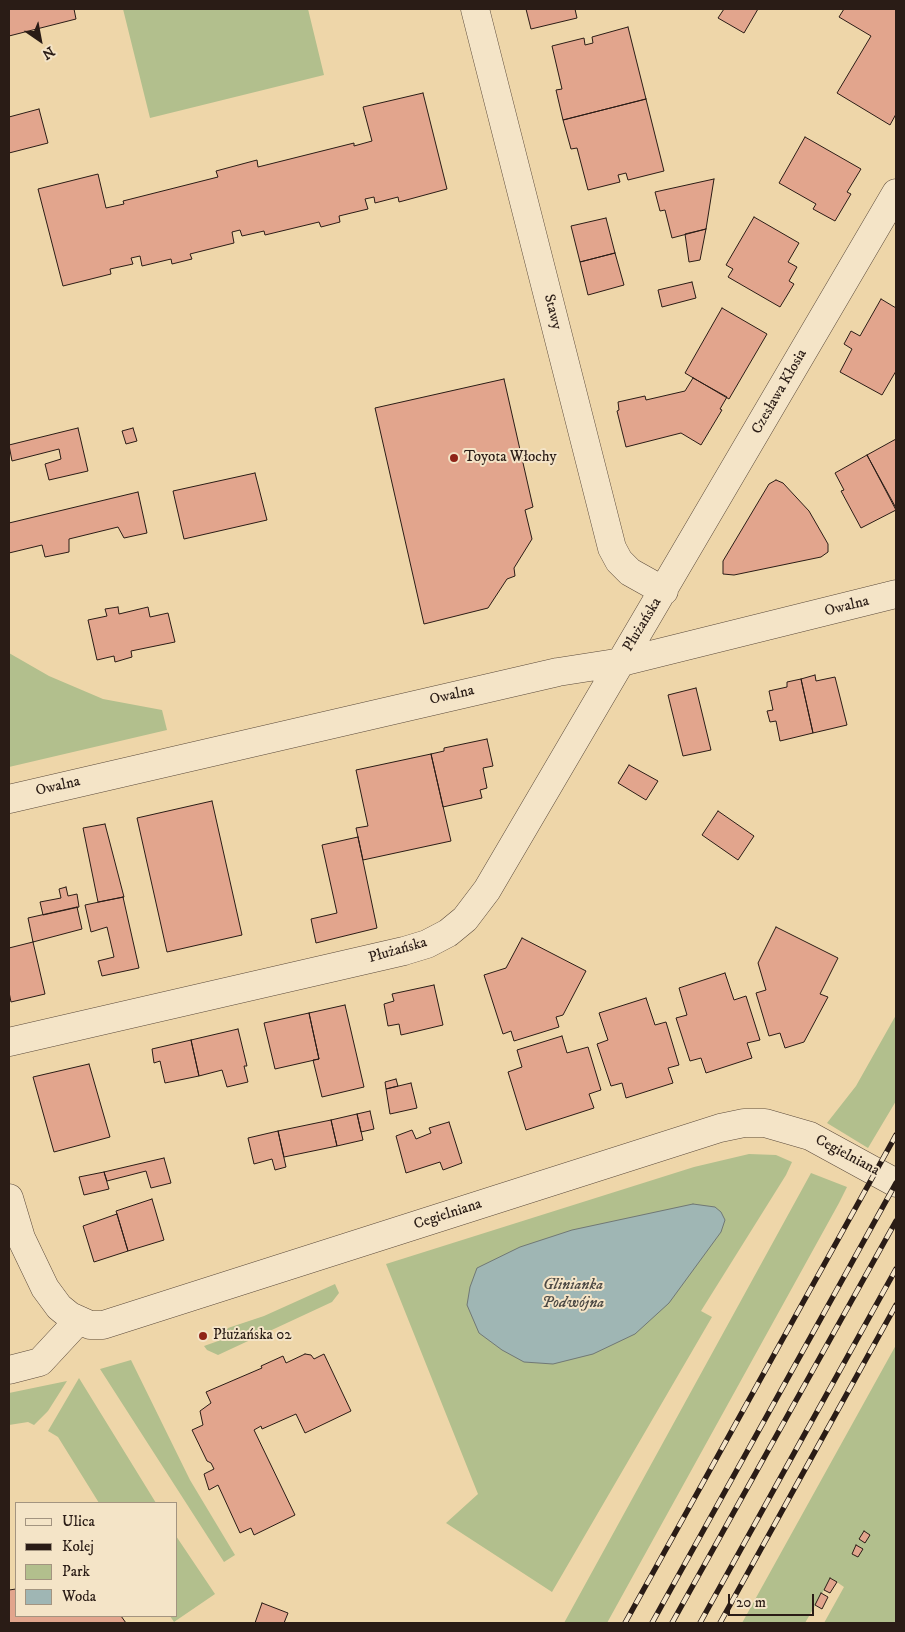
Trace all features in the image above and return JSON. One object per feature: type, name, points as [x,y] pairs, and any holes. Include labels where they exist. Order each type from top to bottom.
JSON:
[{"type":"street","name":"Stawy","points":[[475,9],[612,548],[619,562],[630,572],[664,591]]},
{"type":"street","name":"Czesława Kłosia","points":[[664,591],[896,193]]},
{"type":"street","name":"Płużańska","points":[[9,1042],[404,951],[427,944],[448,933],[465,919],[479,903],[664,591]]},
{"type":"street","name":"Owalna","points":[[9,799],[558,672],[622,662],[896,594]]},
{"type":"street","name":"Cegielniana","points":[[78,1321],[90,1325],[113,1324],[720,1128],[744,1123],[765,1123],[810,1136],[896,1183]]},
{"type":"street","points":[[9,1198],[21,1238],[45,1288],[59,1307],[78,1321],[40,1362],[9,1370]]},
{"type":"green space","points":[[123,9],[308,9],[324,75],[150,118]]},
{"type":"green space","points":[[9,653],[49,676],[103,699],[162,710],[167,730],[9,767]]},
{"type":"green space","points":[[896,1015],[896,1101],[868,1148],[827,1123],[856,1086]]},
{"type":"green space","points":[[749,1154],[776,1155],[792,1162],[786,1175],[701,1311],[712,1317],[552,1592],[446,1523],[478,1494],[386,1264],[694,1167]]},
{"type":"green space","points":[[811,1173],[847,1187],[839,1203],[607,1623],[564,1623]]},
{"type":"green space","points":[[335,1284],[339,1293],[332,1302],[218,1355],[207,1350],[204,1346],[221,1340],[228,1328],[264,1316]]},
{"type":"green space","points":[[896,1345],[896,1623],[824,1623],[844,1587],[831,1578],[805,1623],[742,1623]]},
{"type":"green space","points":[[131,1360],[190,1480],[235,1555],[224,1562],[100,1369]]},
{"type":"green space","points":[[79,1378],[155,1502],[98,1502],[58,1437],[48,1431]]},
{"type":"green space","points":[[67,1381],[48,1411],[34,1425],[28,1422],[9,1425],[9,1393]]},
{"type":"green space","points":[[178,1539],[215,1594],[174,1622],[171,1617],[178,1617]]},
{"type":"water","name":"Glinianka Podwójna","points":[[693,1204],[715,1207],[721,1212],[725,1220],[721,1232],[669,1303],[635,1334],[593,1354],[553,1364],[524,1362],[502,1350],[479,1333],[467,1305],[470,1287],[477,1268],[520,1247],[572,1230]]},
{"type":"building","points":[[9,9],[74,9],[76,19],[9,36]]},
{"type":"building","points":[[526,9],[575,9],[577,18],[531,29]]},
{"type":"building","points":[[724,9],[758,9],[744,33],[718,18]]},
{"type":"building","points":[[844,9],[896,9],[896,114],[890,125],[837,93],[871,36],[839,17]]},
{"type":"building","points":[[628,27],[646,99],[563,120],[556,90],[562,89],[552,46],[584,38],[585,45],[593,43],[592,37]]},
{"type":"building","points":[[423,93],[447,189],[399,202],[398,197],[375,203],[374,197],[365,199],[368,209],[339,216],[340,222],[321,227],[319,222],[265,235],[264,231],[242,236],[240,230],[232,232],[234,243],[190,254],[192,259],[172,264],[171,259],[142,266],[140,256],[131,258],[133,264],[110,269],[111,274],[63,286],[38,189],[98,174],[106,208],[124,204],[123,201],[218,177],[216,171],[257,160],[258,167],[354,143],[354,146],[372,141],[363,107]]},
{"type":"building","points":[[646,99],[664,171],[628,180],[626,173],[618,175],[620,182],[588,190],[577,148],[571,149],[563,120]]},
{"type":"building","points":[[39,109],[48,143],[9,153],[9,117]]},
{"type":"building","points":[[805,137],[861,169],[847,192],[851,194],[835,221],[813,209],[816,204],[779,183]]},
{"type":"building","points":[[714,179],[706,229],[672,238],[665,210],[660,211],[655,192]]},
{"type":"building","points":[[754,217],[799,243],[788,262],[797,267],[789,281],[794,284],[780,307],[728,277],[733,269],[726,265]]},
{"type":"building","points":[[606,218],[615,253],[580,262],[571,226]]},
{"type":"building","points":[[706,229],[700,260],[689,262],[685,234]]},
{"type":"building","points":[[615,253],[624,285],[588,295],[580,262]]},
{"type":"building","points":[[692,282],[696,298],[662,307],[658,290]]},
{"type":"building","points":[[881,299],[896,308],[896,371],[882,395],[840,372],[852,349],[844,344],[851,331],[860,336]]},
{"type":"building","points":[[722,308],[767,334],[729,399],[685,373]]},
{"type":"building","points":[[693,378],[727,397],[720,409],[722,410],[701,445],[681,433],[626,447],[617,411],[619,410],[618,402],[645,396],[646,400],[685,391]]},
{"type":"building","name":"Toyota Włochy","points":[[504,379],[533,507],[525,510],[532,539],[514,568],[515,576],[507,579],[488,608],[424,624],[375,408]]},
{"type":"building","points":[[78,428],[88,471],[49,480],[45,464],[61,459],[59,449],[12,461],[9,445]]},
{"type":"building","points":[[133,428],[137,441],[126,444],[122,431]]},
{"type":"building","points":[[896,439],[896,508],[867,455]]},
{"type":"building","points":[[867,455],[896,510],[861,528],[841,491],[844,490],[835,473]]},
{"type":"building","points":[[255,473],[267,520],[184,539],[173,491]]},
{"type":"building","points":[[776,480],[783,483],[809,511],[828,544],[828,552],[821,557],[734,575],[723,574],[723,561],[769,484]]},
{"type":"building","points":[[138,492],[147,533],[124,538],[118,527],[69,539],[69,552],[45,557],[42,545],[9,553],[9,523]]},
{"type":"building","points":[[118,607],[119,614],[148,607],[150,617],[168,613],[175,642],[131,651],[132,657],[115,662],[114,656],[97,660],[88,620],[107,616],[105,609]]},
{"type":"building","points":[[815,675],[816,681],[835,677],[847,725],[813,733],[801,679]]},
{"type":"building","points":[[801,679],[813,733],[780,741],[776,721],[770,722],[767,711],[773,710],[769,691],[787,687],[787,682]]},
{"type":"building","points":[[696,688],[711,750],[683,756],[668,695]]},
{"type":"building","points":[[487,739],[493,766],[483,768],[487,788],[480,790],[482,798],[443,807],[431,754],[444,751],[444,748]]},
{"type":"building","points":[[431,754],[451,841],[363,860],[356,828],[368,826],[356,770]]},
{"type":"building","points":[[629,765],[658,781],[646,800],[618,783]]},
{"type":"building","points":[[212,801],[242,935],[167,952],[137,818]]},
{"type":"building","points":[[718,811],[754,836],[738,860],[702,835]]},
{"type":"building","points":[[105,824],[124,897],[98,902],[83,828]]},
{"type":"building","points":[[358,837],[377,928],[316,943],[311,919],[337,913],[322,845]]},
{"type":"building","points":[[66,887],[68,896],[77,894],[79,907],[43,915],[40,902],[61,898],[59,889]]},
{"type":"building","points":[[123,897],[139,968],[102,976],[98,961],[114,957],[107,927],[91,932],[85,905]]},
{"type":"building","points":[[77,907],[82,929],[33,942],[28,918]]},
{"type":"building","points":[[776,927],[838,958],[820,994],[828,997],[804,1042],[785,1048],[780,1033],[769,1036],[756,993],[766,990],[758,963]]},
{"type":"building","points":[[522,938],[586,971],[563,1015],[556,1017],[559,1027],[514,1041],[511,1031],[503,1034],[484,975],[506,968]]},
{"type":"building","points":[[33,942],[45,994],[11,1002],[9,992],[9,948]]},
{"type":"building","points":[[725,973],[734,1000],[746,996],[760,1040],[747,1043],[752,1058],[706,1073],[701,1058],[690,1061],[676,1018],[687,1015],[679,988]]},
{"type":"building","points":[[434,985],[443,1025],[401,1035],[399,1024],[388,1026],[384,1004],[394,1001],[392,994]]},
{"type":"building","points":[[646,998],[655,1025],[666,1022],[679,1065],[668,1068],[673,1083],[626,1098],[622,1083],[611,1086],[597,1044],[608,1040],[599,1013]]},
{"type":"building","points":[[345,1005],[364,1087],[322,1097],[313,1060],[319,1059],[309,1013]]},
{"type":"building","points":[[309,1013],[319,1059],[275,1069],[264,1023]]},
{"type":"building","points":[[238,1029],[247,1066],[244,1066],[248,1082],[227,1087],[222,1070],[199,1076],[191,1040]]},
{"type":"building","points":[[562,1036],[567,1053],[588,1047],[601,1090],[589,1094],[594,1108],[526,1130],[508,1072],[522,1067],[517,1050]]},
{"type":"building","points":[[191,1040],[199,1076],[165,1083],[160,1061],[154,1063],[152,1049]]},
{"type":"building","points":[[89,1064],[110,1137],[54,1152],[33,1077]]},
{"type":"building","points":[[396,1079],[398,1086],[386,1089],[385,1082]]},
{"type":"building","points":[[411,1083],[417,1108],[390,1114],[386,1089]]},
{"type":"building","points":[[370,1111],[374,1129],[361,1132],[357,1114]]},
{"type":"building","points":[[357,1114],[363,1140],[337,1146],[331,1120]]},
{"type":"building","points":[[331,1120],[337,1146],[284,1157],[278,1131]]},
{"type":"building","points":[[449,1122],[462,1163],[443,1170],[440,1162],[406,1173],[396,1136],[412,1130],[416,1139],[431,1133],[429,1128]]},
{"type":"building","points":[[278,1131],[286,1167],[275,1170],[272,1159],[254,1164],[248,1138]]},
{"type":"building","points":[[164,1158],[171,1183],[151,1188],[146,1171],[107,1181],[104,1172]]},
{"type":"building","points":[[104,1172],[109,1189],[84,1195],[79,1177]]},
{"type":"building","points":[[152,1199],[164,1240],[128,1251],[116,1211]]},
{"type":"building","points":[[117,1214],[128,1251],[94,1262],[83,1226]]},
{"type":"building","points":[[305,1354],[311,1355],[314,1359],[324,1354],[351,1411],[305,1433],[296,1414],[262,1429],[261,1426],[254,1430],[295,1515],[254,1535],[251,1528],[240,1533],[218,1485],[209,1490],[204,1474],[214,1469],[211,1463],[207,1461],[192,1430],[203,1425],[200,1411],[211,1403],[206,1392],[262,1368],[261,1366],[283,1356],[286,1363]]},
{"type":"building","points":[[864,1531],[870,1535],[865,1543],[859,1539]]},
{"type":"building","points":[[856,1545],[863,1549],[858,1557],[852,1554]]},
{"type":"building","points":[[830,1578],[837,1582],[830,1593],[824,1590]]},
{"type":"building","points":[[15,1589],[15,1617],[122,1617],[126,1623],[9,1623],[9,1590]]},
{"type":"building","points":[[821,1593],[828,1597],[822,1609],[815,1605]]},
{"type":"building","points":[[262,1603],[288,1613],[284,1623],[255,1623]]},
{"type":"railway","points":[[625,1623],[896,1135]]},
{"type":"railway","points":[[652,1623],[896,1183]]},
{"type":"railway","points":[[672,1623],[896,1221]]},
{"type":"railway","points":[[700,1623],[896,1269]]},
{"type":"railway","points":[[720,1623],[896,1305]]},
{"type":"place","name":"Toyota Włochy","points":[[454,458]]},
{"type":"place","name":"Płużańska 02","points":[[203,1336]]}]
